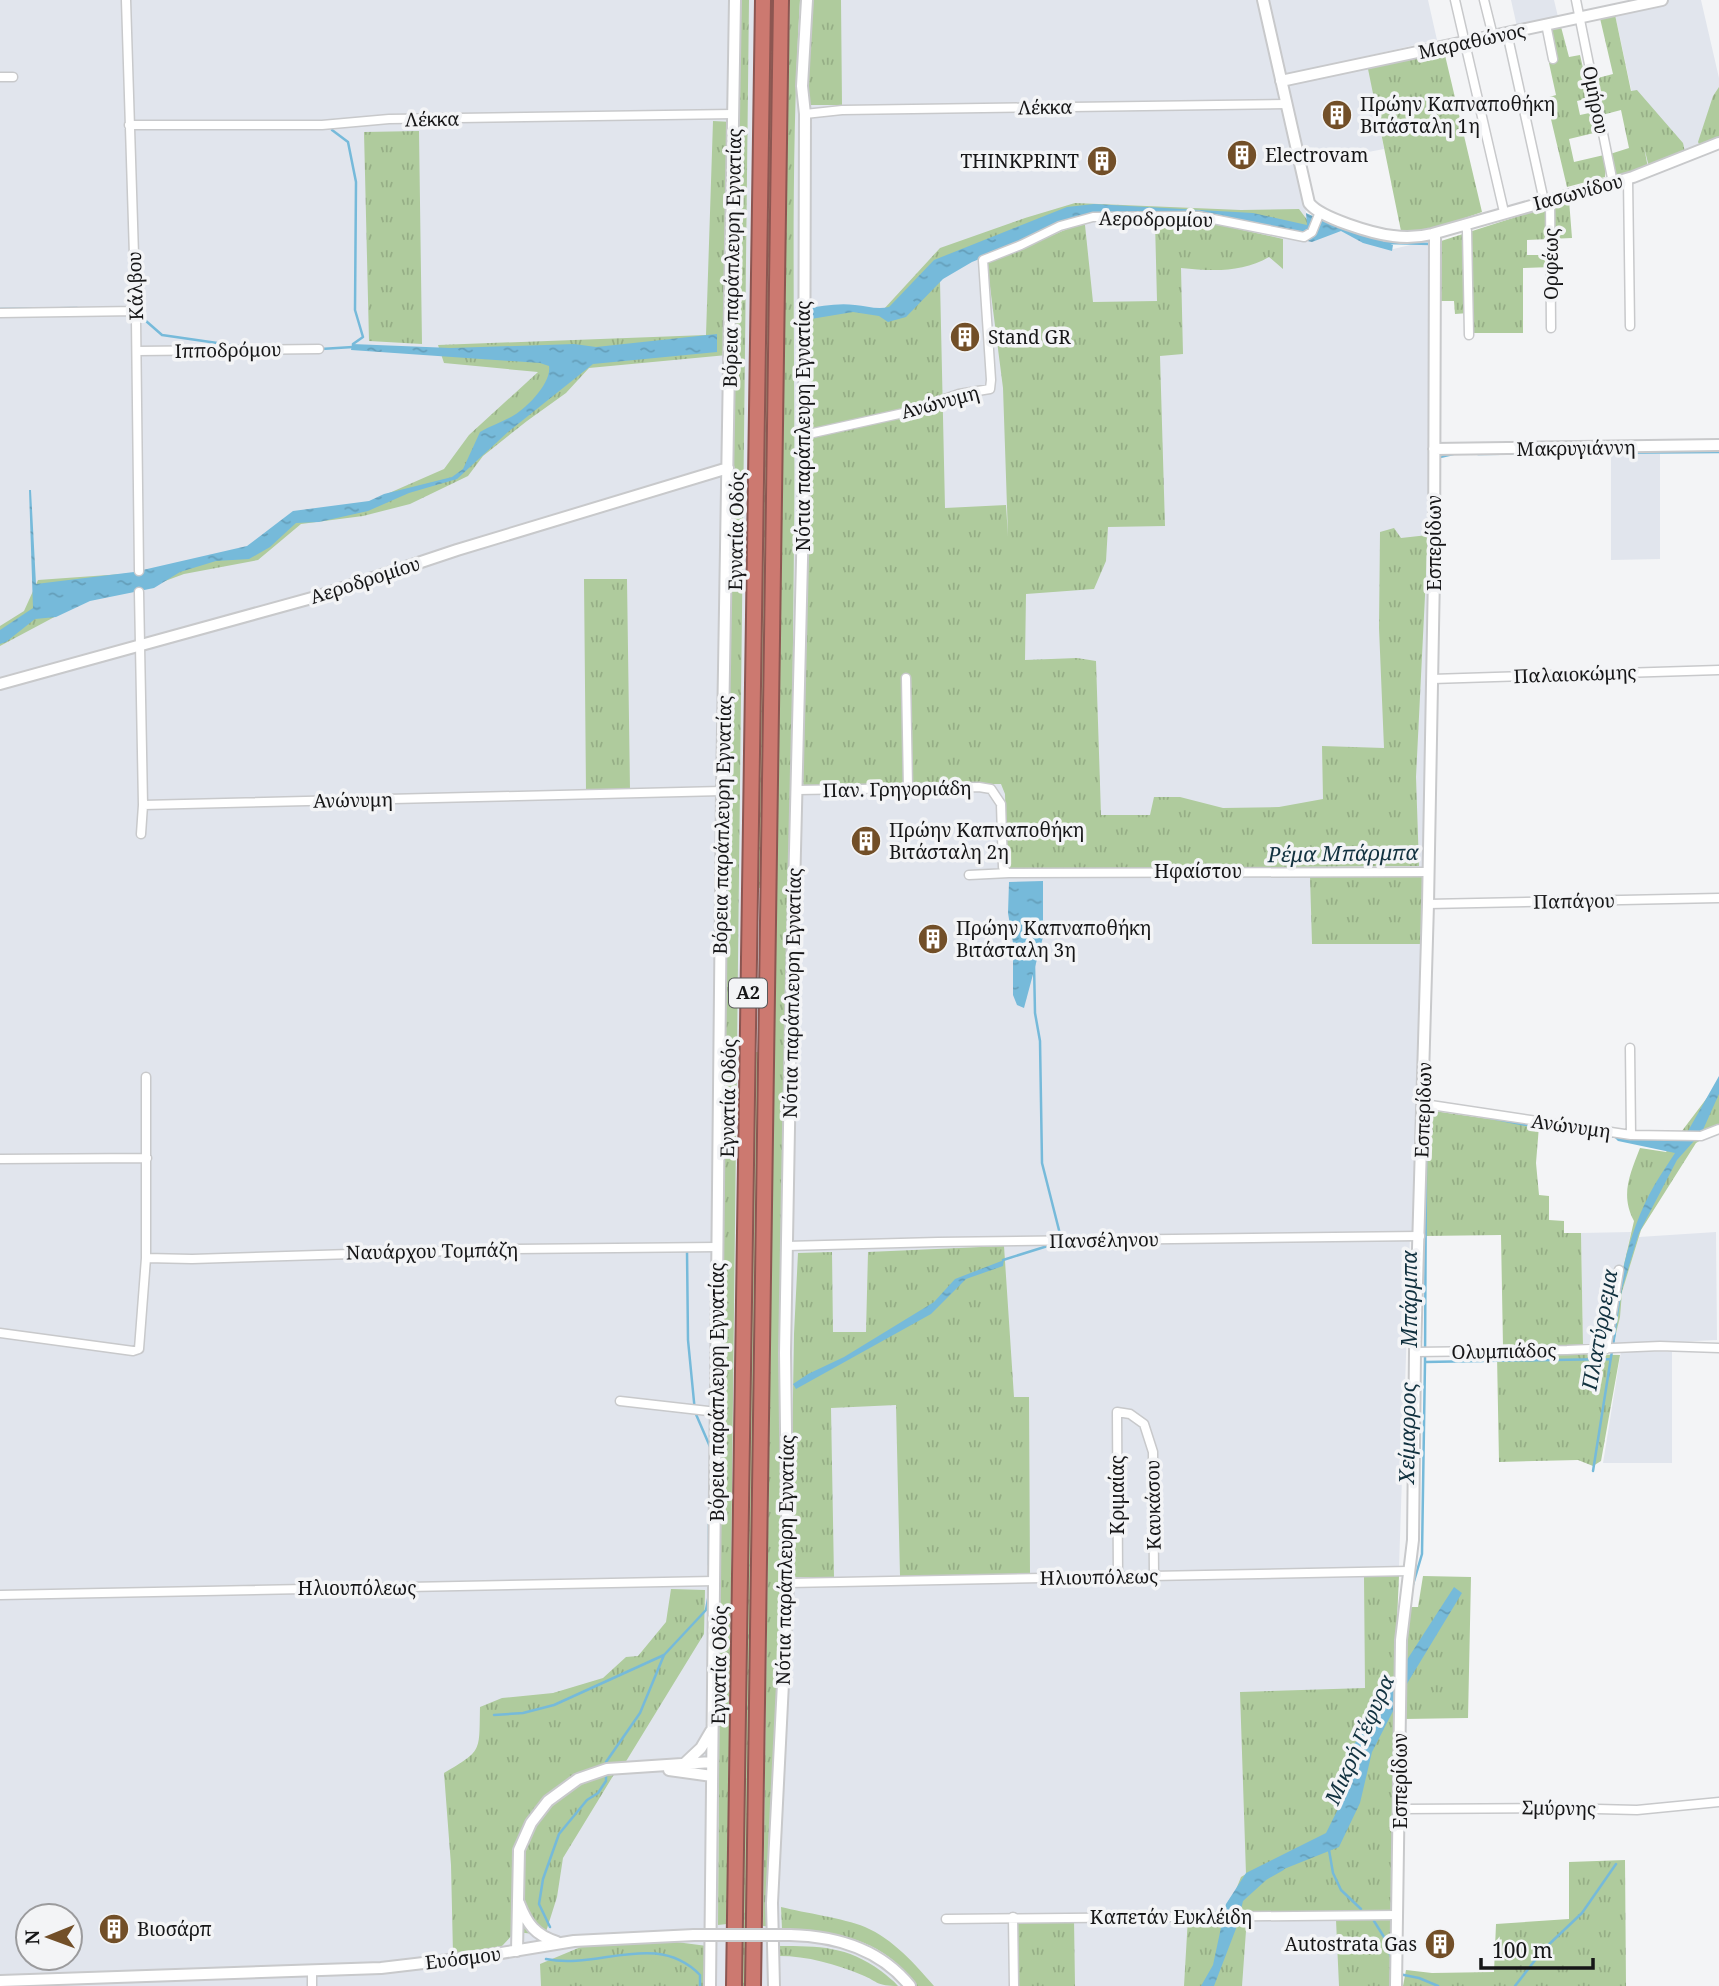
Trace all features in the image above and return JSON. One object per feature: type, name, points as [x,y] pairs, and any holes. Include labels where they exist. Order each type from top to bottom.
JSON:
[{"type":"highway","name":"Εγνατία Οδός","points":[[734,1986],[763,0]]},
{"type":"highway","name":"Εγνατία Οδός","points":[[753,1986],[781,0]]},
{"type":"street","name":"Κάλβου","points":[[126,0],[137,351],[139,571]]},
{"type":"street","name":"Βόρεια παράπλευρη Εγνατίας","points":[[710,1986],[722,791],[735,0]]},
{"type":"street","name":"Νότια παράπλευρη Εγνατίας","points":[[774,1986],[772,1903],[788,1583],[785,1353],[804,435],[803,86],[807,0]]},
{"type":"street","points":[[1263,0],[1308,201],[1320,212]]},
{"type":"street","points":[[1455,0],[1504,212]]},
{"type":"street","points":[[1485,0],[1493,36]]},
{"type":"street","name":"Ομήρου","points":[[1576,0],[1613,183]]},
{"type":"street","name":"Μαραθώνος","points":[[1281,81],[1662,0]]},
{"type":"street","points":[[1546,24],[1553,59]]},
{"type":"street","name":"Ορφέως","points":[[1513,32],[1547,200],[1551,328]]},
{"type":"street","points":[[0,77],[13,77]]},
{"type":"street","name":"Λέκκα","points":[[805,114],[842,110],[1286,104]]},
{"type":"street","name":"Λέκκα","points":[[129,125],[322,125],[389,119],[734,114]]},
{"type":"street","name":"Ιασωνίδου","points":[[1320,212],[1393,236],[1435,234],[1504,212],[1613,183],[1719,143]]},
{"type":"street","points":[[1628,178],[1630,326]]},
{"type":"street","name":"Αεροδρομίου","points":[[983,260],[1062,225],[1093,217],[1198,216],[1304,237],[1315,228],[1320,212]]},
{"type":"street","points":[[1465,224],[1469,335]]},
{"type":"street","name":"Εσπερίδων","points":[[1396,1986],[1401,1640],[1414,1528],[1415,1352],[1429,904],[1435,234]]},
{"type":"street","name":"Ανώνυμη","points":[[804,435],[908,412],[958,395],[990,388],[983,260]]},
{"type":"street","points":[[0,313],[136,311]]},
{"type":"street","name":"Ιπποδρόμου","points":[[137,351],[319,349]]},
{"type":"street","name":"Μακρυγιάννη","points":[[1434,449],[1719,445]]},
{"type":"street","name":"Αεροδρομίου","points":[[0,684],[319,596],[457,550],[728,468]]},
{"type":"street","points":[[139,592],[143,805],[141,834]]},
{"type":"street","name":"Παλαιοκώμης","points":[[1432,679],[1719,670]]},
{"type":"street","points":[[906,678],[908,788]]},
{"type":"street","name":"Παν. Γρηγοριάδη","points":[[797,790],[979,787],[993,791],[1001,804],[1003,867],[1008,873]]},
{"type":"street","name":"Ανώνυμη","points":[[143,805],[722,791]]},
{"type":"street","name":"Ηφαίστου","points":[[969,875],[1240,871],[1429,872]]},
{"type":"street","name":"Παπάγου","points":[[1429,904],[1719,898]]},
{"type":"street","points":[[1630,1048],[1631,1135]]},
{"type":"street","points":[[0,1333],[133,1351],[139,1349],[146,1258],[146,1077]]},
{"type":"street","name":"Ανώνυμη","points":[[1424,1104],[1631,1135],[1701,1136],[1719,1129]]},
{"type":"street","points":[[0,1159],[147,1158]]},
{"type":"street","name":"Πανσέληνου","points":[[787,1246],[1420,1236]]},
{"type":"street","name":"Ναυάρχου Τομπάζη","points":[[146,1258],[192,1259],[514,1248],[718,1247]]},
{"type":"street","points":[[1606,1349],[1619,1269]]},
{"type":"street","name":"Ολυμπιάδος","points":[[1415,1352],[1660,1346],[1719,1348]]},
{"type":"street","points":[[620,1401],[717,1412]]},
{"type":"street","name":"Καυκάσου","points":[[1116,1412],[1130,1414],[1144,1424],[1153,1452],[1154,1576]]},
{"type":"street","name":"Κριμαίας","points":[[1116,1412],[1118,1577]]},
{"type":"street","name":"Ηλιουπόλεως","points":[[788,1583],[1409,1571]]},
{"type":"street","name":"Ηλιουπόλεως","points":[[0,1595],[715,1581]]},
{"type":"street","points":[[683,1764],[701,1748],[712,1728]]},
{"type":"street","points":[[516,1951],[517,1863],[523,1838],[548,1801],[565,1787],[607,1769],[712,1762]]},
{"type":"street","points":[[653,1768],[712,1776]]},
{"type":"street","name":"Σμύρνης","points":[[1400,1809],[1637,1810],[1719,1802]]},
{"type":"street","points":[[516,1951],[526,1934],[525,1919],[517,1898]]},
{"type":"street","name":"Καπετάν Ευκλέιδη","points":[[946,1919],[1398,1915]]},
{"type":"street","points":[[1013,1917],[1014,1986]]},
{"type":"street","points":[[525,1919],[539,1935],[560,1944]]},
{"type":"street","name":"Ευόσμου","points":[[0,1981],[381,1968],[560,1944],[636,1937],[790,1935],[830,1938],[850,1944],[880,1959],[910,1986]]},
{"type":"street","points":[[312,1972],[312,1986]]},
{"type":"shaded area","points":[[0,0],[1257,0],[1307,216],[1393,249],[1432,240],[1425,842],[1415,1236],[1410,1236],[1397,1628],[1391,1986],[0,1986]]},
{"type":"shaded area","points":[[1260,0],[1428,0],[1437,40],[1367,56],[1384,149],[1305,164]]},
{"type":"shaded area","points":[[1511,0],[1554,0],[1559,21],[1518,31]]},
{"type":"shaded area","points":[[1659,0],[1701,0],[1719,78],[1719,138],[1648,168],[1614,10]]},
{"type":"shaded area","points":[[1611,454],[1660,454],[1660,559],[1611,560]]},
{"type":"shaded area","points":[[1631,1232],[1623,1269],[1615,1270],[1605,1339],[1601,1346],[1583,1346],[1581,1233]]},
{"type":"shaded area","points":[[1716,1232],[1717,1340],[1614,1345],[1622,1292],[1639,1237]]},
{"type":"shaded area","points":[[1621,1351],[1672,1352],[1672,1463],[1603,1463]]},
{"type":"green space","points":[[740,0],[749,0],[727,1924],[718,1925],[723,1158]]},
{"type":"green space","points":[[770,0],[775,0],[762,888],[758,888]]},
{"type":"green space","points":[[790,0],[800,0],[794,203],[794,542],[785,1408],[772,1927],[763,1926],[785,199]]},
{"type":"green space","points":[[811,0],[841,0],[842,105],[807,105]]},
{"type":"green space","points":[[1614,10],[1631,91],[1637,90],[1683,143],[1685,152],[1649,167],[1644,147],[1648,168],[1613,177],[1610,154],[1629,148],[1621,110],[1602,115],[1594,79],[1613,74],[1599,14]]},
{"type":"green space","points":[[1560,23],[1569,57],[1580,55],[1590,98],[1577,101],[1580,115],[1594,112],[1598,132],[1569,139],[1574,162],[1604,155],[1606,164],[1605,177],[1567,187],[1546,98],[1556,95],[1549,63],[1555,61],[1548,26]]},
{"type":"green space","points":[[1444,51],[1482,212],[1431,230],[1401,231],[1368,69]]},
{"type":"green space","points":[[1719,87],[1719,138],[1700,146],[1698,142],[1713,96]]},
{"type":"green space","points":[[713,121],[732,122],[727,355],[589,368],[566,393],[483,456],[468,476],[410,504],[363,516],[301,524],[258,560],[184,574],[138,591],[90,598],[0,646],[0,626],[24,611],[38,580],[136,573],[249,547],[300,511],[364,504],[444,469],[469,435],[538,372],[444,363],[438,345],[706,335]]},
{"type":"green space","points":[[419,131],[422,344],[369,341],[364,132]]},
{"type":"green space","points":[[1569,200],[1572,238],[1527,240],[1527,255],[1551,255],[1551,267],[1523,268],[1523,333],[1469,333],[1469,313],[1455,314],[1454,301],[1439,301],[1438,242]]},
{"type":"green space","points":[[1075,203],[1241,210],[1299,209],[1308,221],[1307,227],[1077,214],[962,258],[940,281],[945,508],[1006,505],[1008,536],[1003,388],[987,263],[1079,224],[1085,225],[1093,302],[1157,301],[1155,222],[1220,225],[1283,239],[1283,269],[1269,257],[1237,268],[1181,268],[1183,354],[1160,356],[1165,526],[1108,527],[1106,561],[1094,589],[1026,594],[1025,660],[1077,658],[1096,661],[1101,815],[1150,815],[1154,797],[1180,797],[1223,808],[1279,807],[1323,799],[1322,746],[1384,748],[1379,628],[1380,532],[1394,528],[1401,538],[1428,535],[1416,777],[1419,866],[1010,869],[1007,866],[1005,794],[1001,784],[804,785],[800,781],[805,320],[810,310],[883,310],[940,248]]},
{"type":"green space","points":[[584,579],[627,579],[630,790],[586,791]]},
{"type":"green space","points":[[1423,875],[1421,944],[1312,944],[1310,876]]},
{"type":"green space","points":[[755,1052],[759,1052],[745,1986],[741,1986]]},
{"type":"green space","points":[[1719,1082],[1719,1130],[1696,1143],[1641,1230],[1622,1292],[1620,1317],[1613,1345],[1616,1299],[1634,1221],[1628,1202],[1628,1184],[1640,1148],[1666,1152]]},
{"type":"green space","points":[[1434,1111],[1539,1126],[1536,1163],[1539,1195],[1549,1196],[1549,1220],[1564,1221],[1564,1233],[1581,1233],[1583,1346],[1503,1347],[1501,1235],[1424,1236],[1427,1118]]},
{"type":"green space","points":[[1004,1246],[1014,1397],[1029,1397],[1030,1574],[900,1576],[896,1405],[831,1408],[834,1577],[790,1577],[798,1253],[832,1252],[833,1332],[866,1332],[868,1252]]},
{"type":"green space","points":[[1497,1355],[1620,1355],[1601,1461],[1593,1466],[1578,1460],[1499,1462]]},
{"type":"green space","points":[[1399,1576],[1396,1641],[1407,1607],[1418,1607],[1423,1576],[1471,1577],[1468,1718],[1404,1719],[1392,1911],[1247,1917],[1242,1986],[1184,1986],[1188,1917],[1225,1917],[1241,1877],[1246,1874],[1240,1692],[1365,1688],[1364,1577]]},
{"type":"green space","points":[[671,1589],[705,1590],[704,1634],[563,1858],[557,1897],[545,1935],[515,1932],[502,1946],[453,1954],[451,1865],[444,1773],[466,1759],[476,1748],[480,1707],[502,1698],[553,1693],[603,1678],[626,1657],[638,1656],[666,1622]]},
{"type":"green space","points":[[1625,1860],[1626,1986],[1403,1986],[1406,1970],[1432,1973],[1494,1972],[1496,1924],[1569,1919],[1569,1862]]},
{"type":"green space","points":[[781,1907],[846,1921],[875,1932],[903,1953],[934,1986],[916,1986],[893,1960],[877,1949],[851,1938],[782,1929]]},
{"type":"green space","points":[[1016,1919],[1074,1919],[1075,1986],[1017,1986]]},
{"type":"green space","points":[[1393,1919],[1391,1986],[1339,1986],[1336,1920]]},
{"type":"green space","points":[[661,1940],[707,1946],[705,1986],[541,1986],[540,1964],[588,1944]]},
{"type":"green space","points":[[779,1946],[820,1947],[844,1952],[881,1971],[898,1986],[881,1984],[821,1961],[779,1956]]},
{"type":"water","points":[[1094,204],[1253,213],[1307,225],[1306,213],[1335,226],[1345,226],[1393,245],[1392,251],[1363,243],[1341,231],[1312,242],[1208,219],[1079,219],[972,262],[943,279],[906,317],[888,322],[879,316],[853,312],[805,320],[804,309],[842,304],[889,307],[934,260],[1067,207]]},
{"type":"water","points":[[717,334],[717,352],[593,364],[508,432],[457,479],[409,493],[368,511],[319,522],[296,523],[270,547],[249,559],[216,561],[180,572],[154,588],[90,601],[56,617],[35,619],[0,644],[0,630],[33,608],[29,490],[36,584],[134,572],[247,546],[293,511],[369,501],[384,494],[452,477],[463,469],[480,432],[523,408],[542,388],[549,373],[549,366],[540,363],[351,350],[352,344],[451,348],[574,344],[596,347]]},
{"type":"water","points":[[1043,881],[1043,937],[1024,1008],[1017,1005],[1013,995],[1009,882]]},
{"type":"water","points":[[1719,1076],[1719,1094],[1702,1132],[1677,1160],[1639,1233],[1622,1289],[1614,1345],[1619,1287],[1634,1230],[1652,1190],[1675,1153],[1618,1141],[1613,1136],[1644,1139],[1684,1138]]},
{"type":"water","points":[[1004,1260],[1003,1266],[966,1279],[931,1314],[796,1389],[793,1384],[808,1374],[844,1357],[934,1302],[955,1279]]},
{"type":"water","points":[[1454,1587],[1462,1593],[1408,1682],[1372,1752],[1360,1803],[1339,1847],[1274,1873],[1243,1901],[1237,1926],[1214,1986],[1201,1986],[1213,1965],[1226,1904],[1246,1873],[1326,1833],[1343,1799],[1354,1744],[1370,1723],[1392,1683]]},
{"type":"waterway","points":[[332,130],[348,142],[356,182],[355,310],[363,337],[353,344]]},
{"type":"waterway","points":[[1386,243],[1432,244]]},
{"type":"waterway","points":[[0,309],[77,308]]},
{"type":"waterway","points":[[138,314],[162,335],[238,346]]},
{"type":"waterway","points":[[321,349],[353,347]]},
{"type":"waterway","name":"Ρέμα Μπάρμπα","points":[[1478,454],[1719,452]]},
{"type":"waterway","name":"Ρέμα Μπάρμπα","points":[[1436,458],[1453,454]]},
{"type":"waterway","name":"Ρέμα Μπάρμπα","points":[[1034,964],[1035,1013],[1040,1041],[1042,1163],[1061,1238]]},
{"type":"waterway","name":"Ρέμα Μπάρμπα","points":[[1481,1116],[1552,1130],[1616,1137]]},
{"type":"waterway","name":"Μπάρμπα","points":[[1425,1362],[1426,1160]]},
{"type":"waterway","name":"Ρέμα Μπάρμπα","points":[[1003,1260],[1054,1244]]},
{"type":"waterway","name":"Ρέμα Μπάρμπα","points":[[687,1250],[688,1340],[695,1412],[711,1449]]},
{"type":"waterway","name":"Πλατύρρεμα","points":[[1593,1471],[1615,1332]]},
{"type":"waterway","name":"Χείμαρρος","points":[[1412,1588],[1422,1554],[1425,1362],[1610,1359]]},
{"type":"waterway","points":[[709,1516],[709,1565]]},
{"type":"waterway","points":[[494,1715],[523,1713],[554,1705],[664,1655],[706,1610],[709,1594]]},
{"type":"waterway","points":[[606,1762],[640,1713],[664,1655]]},
{"type":"waterway","points":[[550,1927],[539,1904],[543,1879],[559,1834],[587,1800],[598,1793],[606,1781],[606,1774]]},
{"type":"waterway","points":[[1329,1850],[1333,1873],[1341,1890],[1361,1909]]},
{"type":"waterway","points":[[1515,1986],[1543,1950],[1582,1913],[1616,1864]]},
{"type":"waterway","name":"Μικρή Γέφυρα","points":[[1267,1878],[1283,1869]]},
{"type":"waterway","points":[[1374,1921],[1384,1937],[1391,1957]]},
{"type":"waterway","points":[[546,1959],[566,1961],[626,1954],[665,1955],[683,1962],[700,1975],[700,1986]]},
{"type":"waterway","points":[[1399,1974],[1438,1986]]},
{"type":"place","name":"Πρώην Καπναποθήκη Βιτάσταλη 1η","points":[[1337,115]]},
{"type":"place","name":"Electrovam","points":[[1242,155]]},
{"type":"place","name":"THINKPRINT","points":[[1102,161]]},
{"type":"place","name":"Stand GR","points":[[965,337]]},
{"type":"place","name":"Πρώην Καπναποθήκη Βιτάσταλη 2η","points":[[866,841]]},
{"type":"place","name":"Πρώην Καπναποθήκη Βιτάσταλη 3η","points":[[933,939]]},
{"type":"place","name":"Βιοσάρπ","points":[[114,1929]]},
{"type":"place","name":"Autostrata Gas","points":[[1440,1944]]}]
